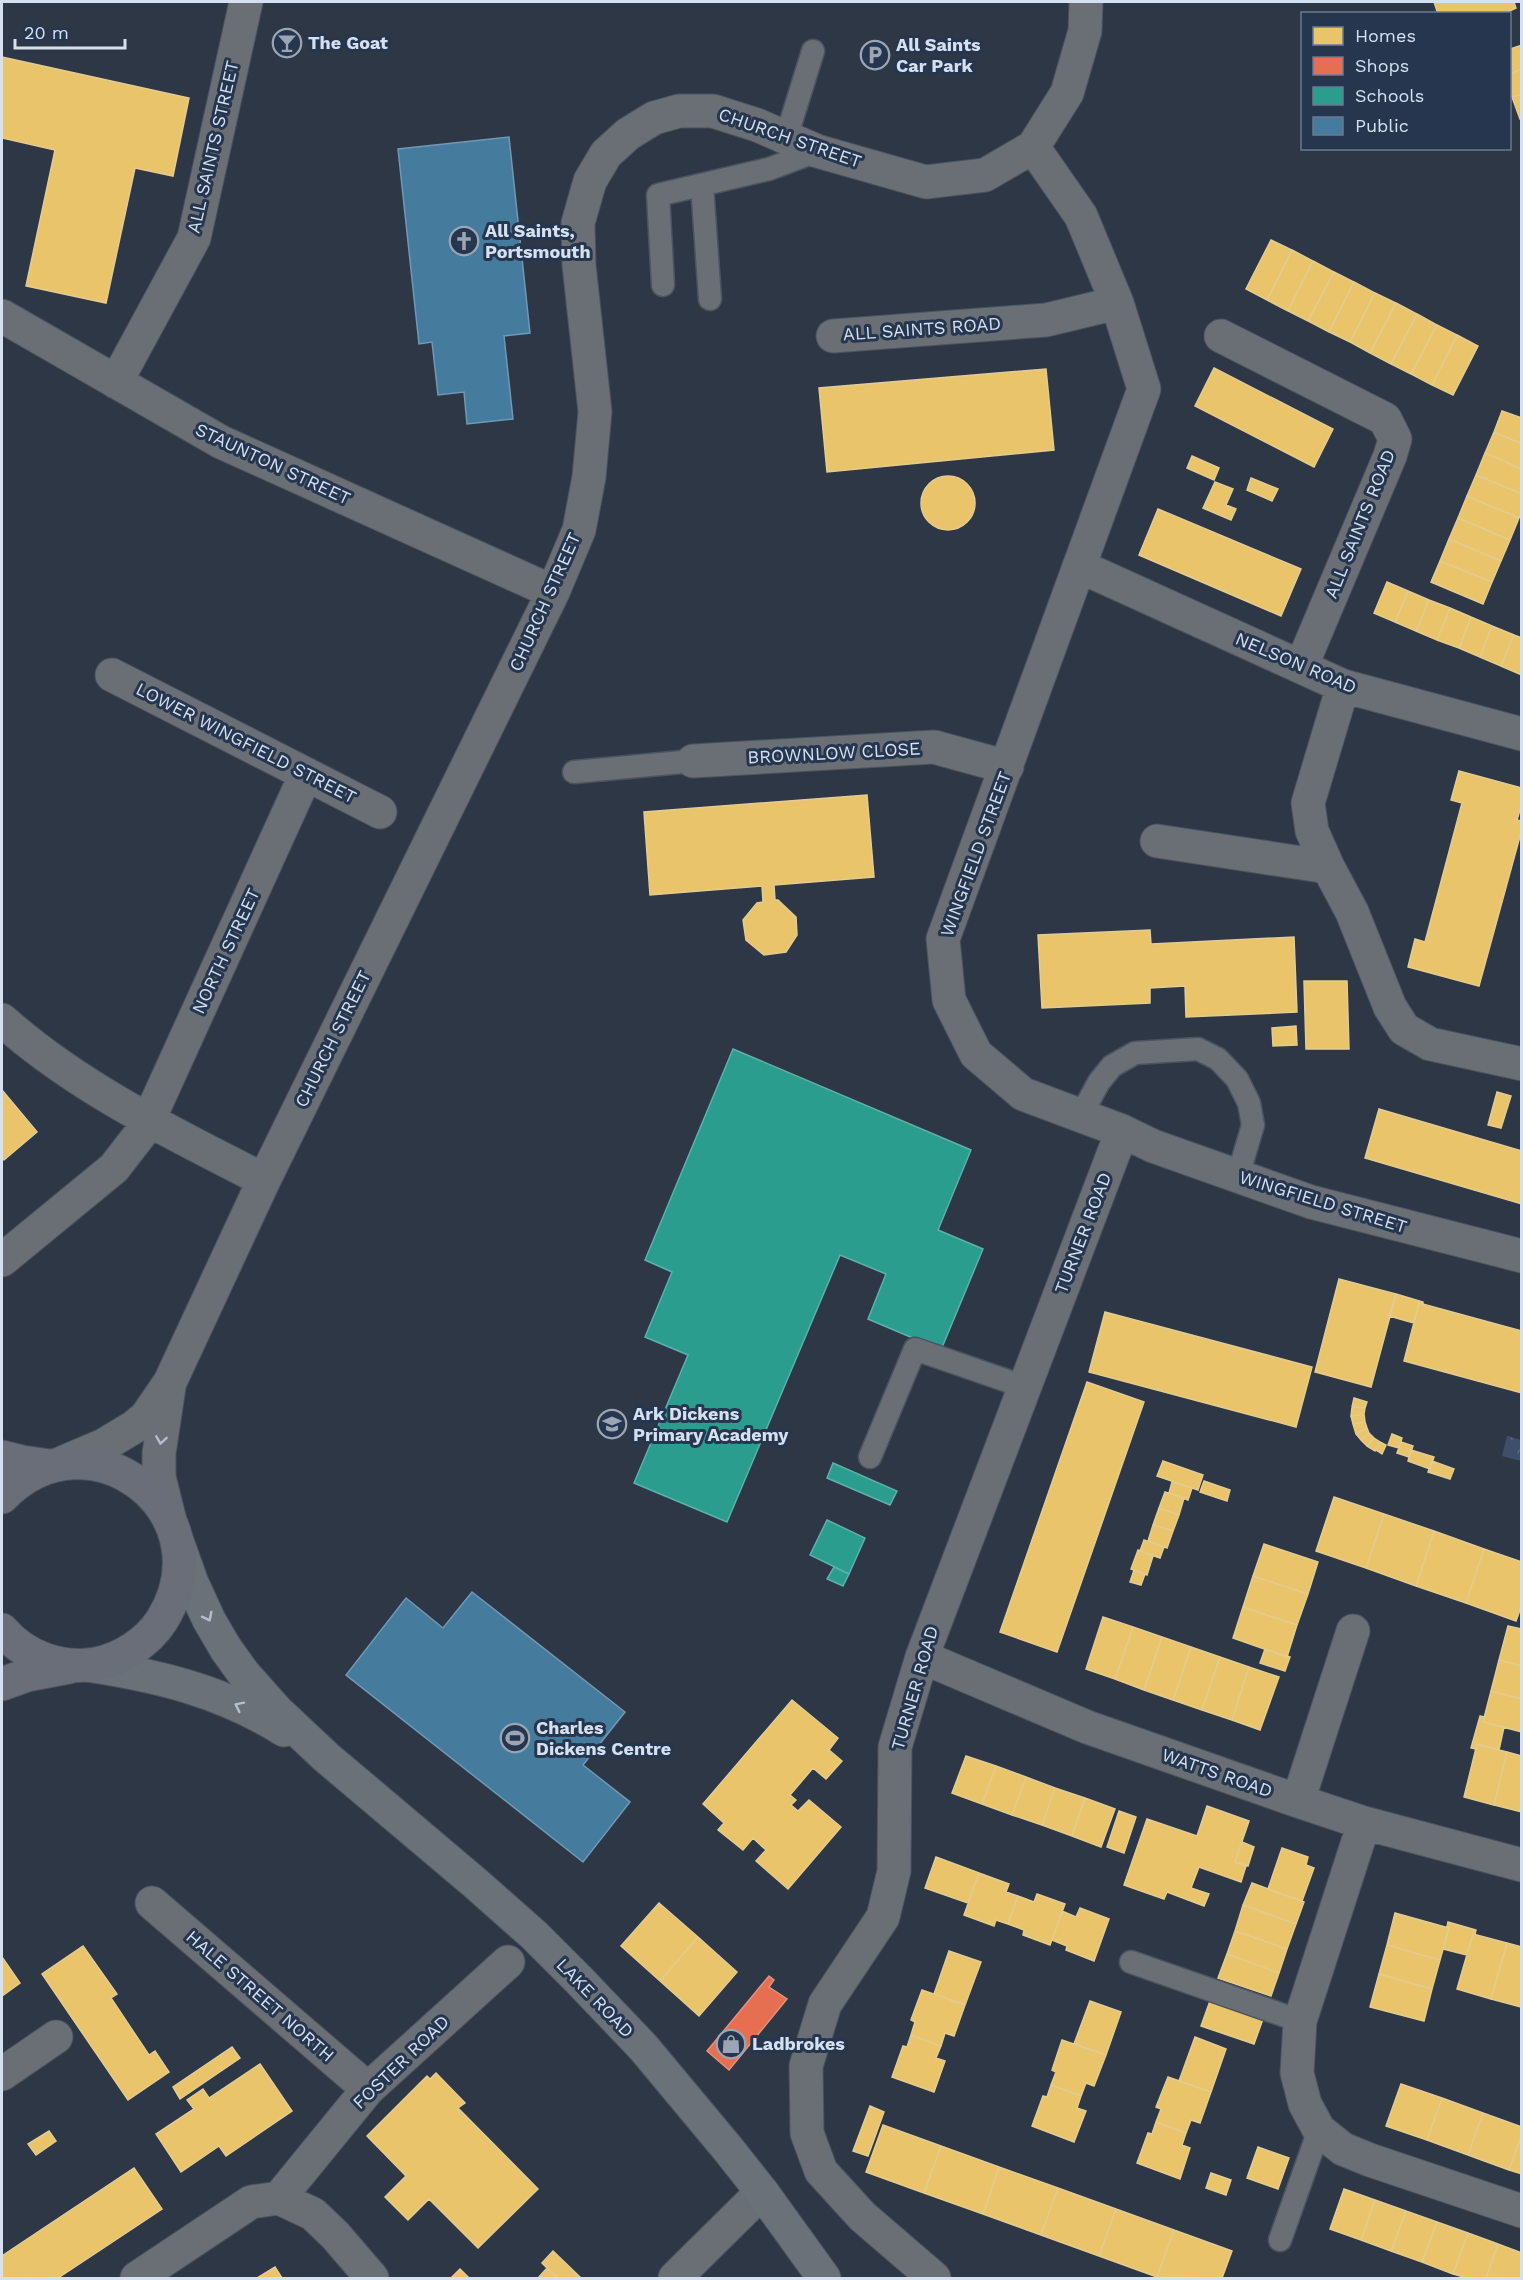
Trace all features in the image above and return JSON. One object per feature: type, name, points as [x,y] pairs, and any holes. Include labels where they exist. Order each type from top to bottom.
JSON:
[{"type":"main road","points":[[2,1457],[57,1464],[93,1463],[111,1467],[129,1476],[158,1501],[174,1532],[178,1580],[174,1597],[159,1625],[148,1637],[124,1654],[101,1663],[27,1675],[2,1684]]},
{"type":"main road","points":[[2,1497],[24,1477],[57,1464]]},
{"type":"main road","name":"LAKE ROAD","points":[[174,1532],[205,1611],[244,1674],[276,1710],[326,1757],[534,1935],[643,2047],[762,2192],[824,2278]]},
{"type":"main road","points":[[2,1630],[21,1648],[39,1657],[60,1664],[82,1665]]},
{"type":"main road","name":"LAKE ROAD","points":[[82,1665],[157,1677],[205,1691],[273,1723],[326,1757]]},
{"type":"street","name":"ALL SAINTS STREET","points":[[116,382],[194,238],[246,2]]},
{"type":"street","name":"CHURCH STREET","points":[[57,1464],[113,1440],[134,1427],[146,1417],[170,1382],[264,1180],[554,592],[579,530],[589,477],[596,412],[579,265],[578,223],[590,181],[606,154],[628,134],[654,118],[679,111],[713,111],[757,125],[817,151],[926,182],[985,175],[1033,147],[1066,93],[1085,31],[1086,2]]},
{"type":"street","name":"WINGFIELD STREET","points":[[1033,147],[1081,216],[1117,303],[1144,389],[944,939],[949,1000],[976,1054],[1023,1094],[1122,1131],[1153,1146],[1311,1202],[1438,1237],[1521,1256]]},
{"type":"street","name":"ALL SAINTS ROAD","points":[[832,336],[1046,320],[1117,303]]},
{"type":"street","name":"STAUNTON STREET","points":[[2,316],[222,442],[554,592]]},
{"type":"street","name":"ALL SAINTS ROAD","points":[[1221,336],[1385,419],[1395,439],[1390,456],[1301,667]]},
{"type":"street","name":"NELSON ROAD","points":[[1079,566],[1343,686],[1521,734]]},
{"type":"street","name":"LOWER WINGFIELD STREET","points":[[112,675],[380,812]]},
{"type":"street","points":[[1343,686],[1308,804],[1312,831],[1328,867],[1353,912],[1390,1007],[1404,1029],[1430,1044],[1521,1064]]},
{"type":"street","name":"BROWNLOW CLOSE","points":[[693,761],[934,747],[1007,767]]},
{"type":"street","name":"NORTH STREET","points":[[2,1260],[114,1168],[147,1124],[306,774]]},
{"type":"street","points":[[1157,841],[1328,867]]},
{"type":"street","points":[[2,1020],[68,1071],[147,1124],[264,1180]]},
{"type":"street","name":"TURNER ROAD","points":[[934,2278],[862,2216],[821,2171],[807,2133],[806,2066],[825,2004],[883,1917],[894,1871],[895,1747],[921,1657],[1122,1131]]},
{"type":"street","name":"CHURCH STREET","points":[[170,1382],[159,1453],[159,1477],[174,1532]]},
{"type":"street","points":[[1298,1802],[1353,1631]]},
{"type":"street","name":"WATTS ROAD","points":[[921,1657],[1087,1727],[1298,1802],[1364,1823],[1521,1865]]},
{"type":"street","points":[[1364,1823],[1300,2021],[1297,2073],[1305,2104],[1319,2130],[1343,2149],[1521,2211]]},
{"type":"street","name":"HALE STREET NORTH","points":[[152,1903],[368,2089]]},
{"type":"street","name":"FOSTER ROAD","points":[[279,2198],[368,2089],[508,1962]]},
{"type":"street","points":[[2,2074],[56,2037]]},
{"type":"street","points":[[675,2278],[762,2192]]},
{"type":"street","points":[[137,2278],[251,2202],[279,2198],[314,2214],[372,2278]]},
{"type":"lane","points":[[786,138],[813,51]]},
{"type":"lane","points":[[663,285],[658,195],[769,169],[817,151]]},
{"type":"lane","points":[[702,185],[710,299]]},
{"type":"lane","points":[[574,772],[693,761]]},
{"type":"lane","points":[[1081,1115],[1099,1082],[1112,1066],[1135,1053],[1198,1049],[1218,1059],[1237,1079],[1249,1103],[1253,1125],[1238,1176]]},
{"type":"lane","points":[[870,1457],[915,1349],[1024,1387]]},
{"type":"lane","points":[[1131,1962],[1300,2021]]},
{"type":"lane","points":[[1280,2240],[1319,2130]]},
{"type":"green space","points":[[1507,1436],[1521,1440],[1521,1461],[1502,1456]]},
{"type":"building: Homes","points":[[1434,2],[1514,2],[1516,8],[1507,12],[1437,12]]},
{"type":"building: Homes","points":[[1522,45],[1522,69],[1511,74],[1511,49]]},
{"type":"building: Homes","points":[[2,57],[189,98],[173,176],[135,168],[106,303],[26,286],[55,150],[2,138]]},
{"type":"building: Homes","points":[[1522,69],[1522,94],[1512,97],[1511,93],[1511,74]]},
{"type":"building: Homes","points":[[1522,94],[1522,118],[1520,119],[1512,97]]},
{"type":"building: Homes","points":[[1271,240],[1292,250],[1267,300],[1246,289]]},
{"type":"building: Homes","points":[[1292,250],[1313,261],[1288,311],[1267,300]]},
{"type":"building: Homes","points":[[1313,261],[1334,272],[1308,321],[1288,311]]},
{"type":"building: Homes","points":[[1334,272],[1354,282],[1329,332],[1308,321]]},
{"type":"building: Homes","points":[[1354,282],[1375,293],[1350,342],[1329,332]]},
{"type":"building: Homes","points":[[1375,293],[1396,303],[1370,353],[1350,342]]},
{"type":"building: Homes","points":[[1396,303],[1417,314],[1391,364],[1370,353]]},
{"type":"building: Homes","points":[[1417,314],[1437,325],[1411,374],[1391,364]]},
{"type":"building: Homes","points":[[1437,325],[1457,335],[1432,385],[1411,374]]},
{"type":"building: Homes","points":[[1457,335],[1478,346],[1453,395],[1432,385]]},
{"type":"building: Homes","points":[[1214,368],[1333,429],[1314,467],[1195,406]]},
{"type":"building: Homes","points":[[1046,369],[1054,450],[827,472],[819,388]]},
{"type":"building: Homes","points":[[1502,411],[1522,418],[1522,444],[1494,432]]},
{"type":"building: Homes","points":[[1494,432],[1522,444],[1522,469],[1485,453]]},
{"type":"building: Homes","points":[[1485,453],[1522,469],[1522,494],[1476,475]]},
{"type":"building: Homes","points":[[1192,456],[1219,468],[1214,480],[1187,468]]},
{"type":"building: Homes","points":[[1476,475],[1522,494],[1522,512],[1519,518],[1467,496]]},
{"type":"building: Homes","points":[[948,476],[958,478],[967,484],[973,493],[975,503],[973,513],[967,522],[958,528],[948,530],[938,528],[929,522],[923,513],[921,503],[923,493],[929,484],[938,478]]},
{"type":"building: Homes","points":[[1251,478],[1278,489],[1272,501],[1247,490]]},
{"type":"building: Homes","points":[[1215,482],[1233,489],[1226,505],[1236,509],[1231,520],[1203,508]]},
{"type":"building: Homes","points":[[1467,496],[1519,518],[1510,540],[1458,518]]},
{"type":"building: Homes","points":[[1158,509],[1301,569],[1281,616],[1139,555]]},
{"type":"building: Homes","points":[[1458,518],[1510,540],[1501,561],[1449,539]]},
{"type":"building: Homes","points":[[1449,539],[1501,561],[1492,582],[1440,561]]},
{"type":"building: Homes","points":[[1440,561],[1492,582],[1483,604],[1431,582]]},
{"type":"building: Homes","points":[[1387,582],[1408,591],[1395,622],[1374,613]]},
{"type":"building: Homes","points":[[1408,591],[1429,600],[1416,631],[1395,622]]},
{"type":"building: Homes","points":[[1429,600],[1450,608],[1437,640],[1416,631]]},
{"type":"building: Homes","points":[[1450,608],[1471,617],[1459,648],[1437,640]]},
{"type":"building: Homes","points":[[1471,617],[1492,626],[1480,657],[1459,648]]},
{"type":"building: Homes","points":[[1492,626],[1514,635],[1501,666],[1480,657]]},
{"type":"building: Homes","points":[[1514,635],[1522,638],[1522,675],[1501,666]]},
{"type":"building: Homes","points":[[1459,771],[1522,788],[1522,803],[1517,820],[1522,821],[1522,829],[1479,986],[1408,967],[1415,939],[1425,942],[1462,803],[1451,800]]},
{"type":"building: Homes","points":[[867,795],[874,877],[774,885],[775,900],[778,900],[796,917],[797,935],[786,952],[764,955],[746,940],[743,920],[757,903],[763,902],[762,886],[650,895],[644,812]]},
{"type":"building: Homes","points":[[1150,930],[1151,944],[1294,937],[1297,1012],[1186,1017],[1185,986],[1150,988],[1150,1003],[1042,1008],[1038,935]]},
{"type":"building: Homes","points":[[1304,981],[1347,981],[1349,1049],[1306,1049]]},
{"type":"building: Homes","points":[[1296,1026],[1297,1045],[1273,1046],[1272,1028]]},
{"type":"building: Homes","points":[[2,1090],[37,1132],[4,1160],[2,1157]]},
{"type":"building: Homes","points":[[1497,1092],[1511,1096],[1501,1128],[1488,1125]]},
{"type":"building: Homes","points":[[1379,1109],[1522,1151],[1522,1204],[1365,1158]]},
{"type":"building: Homes","points":[[1339,1279],[1396,1294],[1371,1387],[1315,1372]]},
{"type":"building: Homes","points":[[1396,1294],[1423,1302],[1423,1304],[1419,1303],[1414,1323],[1389,1316]]},
{"type":"building: Homes","points":[[1419,1303],[1522,1331],[1522,1393],[1404,1361]]},
{"type":"building: Homes","points":[[1105,1312],[1312,1367],[1296,1427],[1089,1372]]},
{"type":"building: Homes","points":[[1087,1382],[1144,1402],[1057,1652],[1000,1632]]},
{"type":"building: Homes","points":[[1354,1398],[1367,1402],[1365,1408],[1352,1407]]},
{"type":"building: Homes","points":[[1352,1407],[1365,1408],[1364,1414],[1351,1416]]},
{"type":"building: Homes","points":[[1364,1414],[1365,1422],[1353,1424],[1351,1416]]},
{"type":"building: Homes","points":[[1365,1422],[1367,1428],[1356,1434],[1353,1424]]},
{"type":"building: Homes","points":[[1367,1428],[1369,1433],[1361,1440],[1356,1434]]},
{"type":"building: Homes","points":[[1369,1433],[1374,1438],[1367,1446],[1361,1440]]},
{"type":"building: Homes","points":[[1392,1434],[1402,1438],[1399,1448],[1388,1445]]},
{"type":"building: Homes","points":[[1374,1438],[1380,1442],[1375,1451],[1367,1446]]},
{"type":"building: Homes","points":[[1380,1442],[1386,1445],[1382,1454],[1376,1450]]},
{"type":"building: Homes","points":[[1401,1442],[1413,1446],[1409,1457],[1397,1453]]},
{"type":"building: Homes","points":[[1411,1450],[1434,1457],[1430,1469],[1408,1461]]},
{"type":"building: Homes","points":[[1163,1461],[1203,1475],[1198,1490],[1157,1476]]},
{"type":"building: Homes","points":[[1432,1461],[1454,1469],[1450,1479],[1428,1472]]},
{"type":"building: Homes","points":[[1204,1481],[1230,1490],[1227,1501],[1200,1492]]},
{"type":"building: Homes","points":[[1172,1482],[1192,1488],[1188,1500],[1169,1493]]},
{"type":"building: Homes","points":[[1165,1492],[1184,1498],[1179,1515],[1159,1508]]},
{"type":"building: Homes","points":[[1334,1497],[1384,1514],[1366,1568],[1316,1551]]},
{"type":"building: Homes","points":[[1159,1508],[1179,1515],[1173,1531],[1153,1525]]},
{"type":"building: Homes","points":[[1384,1514],[1434,1531],[1416,1586],[1366,1568]]},
{"type":"building: Homes","points":[[1153,1525],[1173,1531],[1167,1548],[1148,1541]]},
{"type":"building: Homes","points":[[1434,1531],[1484,1549],[1466,1603],[1416,1586]]},
{"type":"building: Homes","points":[[1144,1540],[1164,1547],[1160,1558],[1140,1551]]},
{"type":"building: Homes","points":[[1264,1544],[1318,1562],[1308,1594],[1253,1576]]},
{"type":"building: Homes","points":[[1484,1549],[1522,1562],[1522,1604],[1516,1621],[1466,1603]]},
{"type":"building: Homes","points":[[1138,1550],[1153,1556],[1147,1575],[1131,1569]]},
{"type":"building: Homes","points":[[1134,1570],[1145,1574],[1141,1585],[1130,1582]]},
{"type":"building: Homes","points":[[1253,1576],[1308,1594],[1297,1625],[1243,1607]]},
{"type":"building: Homes","points":[[1243,1607],[1297,1625],[1287,1657],[1233,1638]]},
{"type":"building: Homes","points":[[1103,1617],[1133,1627],[1115,1679],[1086,1669]]},
{"type":"building: Homes","points":[[1508,1626],[1522,1629],[1522,1666],[1499,1660]]},
{"type":"building: Homes","points":[[1133,1627],[1162,1637],[1144,1690],[1115,1679]]},
{"type":"building: Homes","points":[[1162,1637],[1191,1647],[1173,1700],[1144,1690]]},
{"type":"building: Homes","points":[[1191,1647],[1220,1657],[1202,1710],[1173,1700]]},
{"type":"building: Homes","points":[[1265,1649],[1290,1657],[1285,1671],[1260,1663]]},
{"type":"building: Homes","points":[[1220,1657],[1249,1667],[1232,1720],[1202,1710]]},
{"type":"building: Homes","points":[[1499,1660],[1522,1666],[1522,1699],[1491,1691]]},
{"type":"building: Homes","points":[[1249,1667],[1279,1677],[1260,1730],[1232,1720]]},
{"type":"building: Homes","points":[[1491,1691],[1522,1699],[1522,1732],[1483,1722]]},
{"type":"building: Homes","points":[[792,1700],[838,1738],[829,1750],[842,1761],[826,1779],[813,1768],[790,1795],[796,1800],[791,1805],[798,1811],[809,1800],[841,1827],[788,1889],[756,1861],[766,1850],[753,1838],[743,1850],[718,1830],[724,1823],[703,1804]]},
{"type":"building: Homes","points":[[1480,1716],[1485,1717],[1483,1722],[1504,1727],[1499,1750],[1477,1744],[1476,1749],[1471,1748]]},
{"type":"building: Homes","points":[[1477,1744],[1507,1752],[1494,1805],[1464,1797]]},
{"type":"building: Homes","points":[[1507,1752],[1522,1756],[1522,1812],[1494,1805]]},
{"type":"building: Homes","points":[[966,1756],[996,1766],[982,1804],[952,1793]]},
{"type":"building: Homes","points":[[996,1766],[1026,1777],[1012,1815],[982,1804]]},
{"type":"building: Homes","points":[[1026,1777],[1055,1788],[1042,1825],[1012,1815]]},
{"type":"building: Homes","points":[[1055,1788],[1085,1798],[1072,1836],[1042,1825]]},
{"type":"building: Homes","points":[[1085,1798],[1115,1809],[1101,1847],[1072,1836]]},
{"type":"building: Homes","points":[[1207,1806],[1249,1821],[1235,1862],[1246,1866],[1241,1882],[1199,1867],[1191,1888],[1209,1894],[1204,1906],[1167,1892],[1164,1899],[1124,1885],[1147,1819],[1197,1836]]},
{"type":"building: Homes","points":[[1119,1811],[1136,1817],[1124,1853],[1107,1847]]},
{"type":"building: Homes","points":[[1242,1842],[1254,1847],[1248,1866],[1235,1862]]},
{"type":"building: Homes","points":[[1282,1848],[1308,1857],[1306,1865],[1314,1868],[1302,1901],[1268,1889]]},
{"type":"building: Homes","points":[[936,1857],[979,1873],[968,1903],[925,1888]]},
{"type":"building: Homes","points":[[979,1873],[1009,1884],[1006,1892],[1018,1896],[1008,1924],[996,1920],[994,1926],[964,1915]]},
{"type":"building: Homes","points":[[1252,1883],[1304,1902],[1296,1924],[1243,1905]]},
{"type":"building: Homes","points":[[1037,1894],[1065,1904],[1050,1945],[1023,1935],[1024,1930],[1008,1924],[1018,1896],[1034,1902]]},
{"type":"building: Homes","points":[[659,1903],[698,1937],[660,1981],[621,1946]]},
{"type":"building: Homes","points":[[1243,1905],[1296,1924],[1287,1949],[1235,1931]]},
{"type":"building: Homes","points":[[1080,1908],[1109,1919],[1094,1961],[1066,1950],[1067,1946],[1052,1940],[1062,1911],[1076,1917]]},
{"type":"building: Homes","points":[[1395,1913],[1449,1928],[1440,1960],[1387,1945]]},
{"type":"building: Homes","points":[[1448,1922],[1476,1930],[1467,1955],[1443,1949],[1449,1928],[1447,1927]]},
{"type":"building: Homes","points":[[1235,1931],[1287,1949],[1279,1973],[1227,1954]]},
{"type":"building: Homes","points":[[1473,1934],[1507,1943],[1491,1999],[1457,1989]]},
{"type":"building: Homes","points":[[698,1937],[737,1972],[699,2016],[660,1981]]},
{"type":"building: Homes","points":[[1507,1943],[1522,1947],[1521,2007],[1491,1999]]},
{"type":"building: Homes","points":[[1387,1945],[1440,1960],[1432,1989],[1379,1974]]},
{"type":"building: Homes","points":[[83,1946],[117,1994],[111,1998],[149,2055],[155,2051],[169,2072],[128,2100],[42,1974]]},
{"type":"building: Homes","points":[[949,1951],[981,1962],[965,2005],[934,1994]]},
{"type":"building: Homes","points":[[1227,1954],[1279,1973],[1271,1996],[1218,1978]]},
{"type":"building: Homes","points":[[2,1957],[20,1983],[2,1996]]},
{"type":"building: Homes","points":[[1379,1974],[1432,1989],[1424,2021],[1370,2007]]},
{"type":"building: Homes","points":[[922,1990],[965,2005],[954,2036],[945,2033],[941,2046],[911,2035],[915,2022],[911,2020]]},
{"type":"building: Homes","points":[[1090,2001],[1121,2012],[1106,2055],[1074,2044]]},
{"type":"building: Homes","points":[[1210,2001],[1263,2019],[1254,2044],[1201,2026]]},
{"type":"building: Homes","points":[[911,2035],[941,2046],[936,2058],[945,2061],[934,2092],[892,2077],[903,2046],[907,2047]]},
{"type":"building: Homes","points":[[1195,2037],[1226,2049],[1211,2092],[1179,2081]]},
{"type":"building: Homes","points":[[1062,2040],[1106,2055],[1094,2086],[1086,2083],[1081,2096],[1051,2085],[1056,2072],[1052,2070]]},
{"type":"building: Homes","points":[[232,2047],[240,2058],[180,2099],[173,2087]]},
{"type":"building: Homes","points":[[260,2064],[292,2111],[226,2156],[219,2146],[181,2172],[156,2134],[194,2109],[187,2100],[203,2089],[209,2098]]},
{"type":"building: Homes","points":[[436,2073],[465,2103],[458,2108],[538,2189],[478,2248],[429,2199],[408,2220],[385,2197],[406,2176],[367,2136],[427,2076],[430,2079]]},
{"type":"building: Homes","points":[[1168,2077],[1211,2092],[1200,2123],[1191,2120],[1186,2133],[1156,2122],[1161,2109],[1156,2107]]},
{"type":"building: Homes","points":[[1401,2084],[1442,2098],[1427,2140],[1386,2126]]},
{"type":"building: Homes","points":[[1051,2085],[1081,2096],[1077,2108],[1086,2111],[1074,2142],[1032,2126],[1043,2096],[1047,2097]]},
{"type":"building: Homes","points":[[1442,2098],[1483,2113],[1468,2155],[1427,2140]]},
{"type":"building: Homes","points":[[870,2106],[884,2112],[868,2156],[853,2151]]},
{"type":"building: Homes","points":[[1483,2113],[1522,2127],[1522,2134],[1509,2170],[1468,2155]]},
{"type":"building: Homes","points":[[1156,2122],[1186,2133],[1182,2145],[1190,2148],[1180,2179],[1137,2163],[1148,2133],[1152,2134]]},
{"type":"building: Homes","points":[[883,2125],[941,2146],[924,2193],[866,2172]]},
{"type":"building: Homes","points":[[49,2131],[56,2141],[36,2155],[28,2144]]},
{"type":"building: Homes","points":[[1522,2134],[1522,2174],[1509,2170]]},
{"type":"building: Homes","points":[[941,2146],[999,2167],[983,2214],[924,2193]]},
{"type":"building: Homes","points":[[1258,2147],[1289,2158],[1278,2189],[1247,2178]]},
{"type":"building: Homes","points":[[999,2167],[1058,2188],[1041,2235],[983,2214]]},
{"type":"building: Homes","points":[[134,2168],[162,2209],[58,2278],[2,2278],[2,2256]]},
{"type":"building: Homes","points":[[1211,2173],[1231,2180],[1226,2195],[1206,2188]]},
{"type":"building: Homes","points":[[1058,2188],[1116,2209],[1099,2256],[1041,2235]]},
{"type":"building: Homes","points":[[1344,2189],[1375,2200],[1361,2240],[1330,2229]]},
{"type":"building: Homes","points":[[1375,2200],[1406,2211],[1391,2251],[1361,2240]]},
{"type":"building: Homes","points":[[1116,2209],[1174,2230],[1157,2277],[1099,2256]]},
{"type":"building: Homes","points":[[1406,2211],[1437,2222],[1422,2262],[1391,2251]]},
{"type":"building: Homes","points":[[1437,2222],[1468,2233],[1453,2274],[1422,2262]]},
{"type":"building: Homes","points":[[1174,2230],[1232,2251],[1222,2278],[1157,2277]]},
{"type":"building: Homes","points":[[1468,2233],[1498,2244],[1486,2278],[1467,2278],[1453,2274]]},
{"type":"building: Homes","points":[[1498,2244],[1522,2253],[1521,2278],[1486,2278]]},
{"type":"building: Homes","points":[[553,2251],[581,2278],[558,2278],[547,2268],[542,2263]]},
{"type":"building: Homes","points":[[275,2267],[282,2278],[257,2278]]},
{"type":"building: Homes","points":[[547,2268],[558,2278],[538,2278]]},
{"type":"building: Homes","points":[[460,2269],[469,2278],[451,2278]]},
{"type":"building: Shops","points":[[769,1976],[774,1980],[769,1987],[787,1999],[729,2070],[707,2051]]},
{"type":"building: Schools","points":[[733,1049],[971,1150],[938,1230],[983,1249],[941,1350],[868,1319],[886,1274],[840,1255],[727,1522],[634,1483],[688,1355],[645,1337],[672,1272],[645,1260]]},
{"type":"building: Schools","points":[[833,1463],[897,1491],[890,1505],[827,1478]]},
{"type":"building: Schools","points":[[827,1520],[865,1538],[849,1574],[810,1555]]},
{"type":"building: Schools","points":[[834,1567],[849,1574],[843,1586],[827,1579]]},
{"type":"building: Public","name":"All Saints, Portsmouth","points":[[509,137],[530,333],[504,336],[513,419],[467,424],[464,392],[438,395],[432,342],[419,344],[398,149]]},
{"type":"building: Public","name":"Charles Dickens Centre","points":[[472,1592],[625,1712],[583,1765],[630,1802],[583,1862],[346,1675],[406,1598],[443,1628]]},
{"type":"place","name":"The Goat","points":[[287,43]]},
{"type":"place","name":"All Saints Car Park","points":[[875,55]]},
{"type":"place","name":"All Saints, Portsmouth","points":[[464,241]]},
{"type":"place","name":"Ark Dickens Primary Academy","points":[[612,1424]]},
{"type":"place","name":"Charles Dickens Centre","points":[[515,1738]]},
{"type":"place","name":"Ladbrokes","points":[[731,2044]]}]
